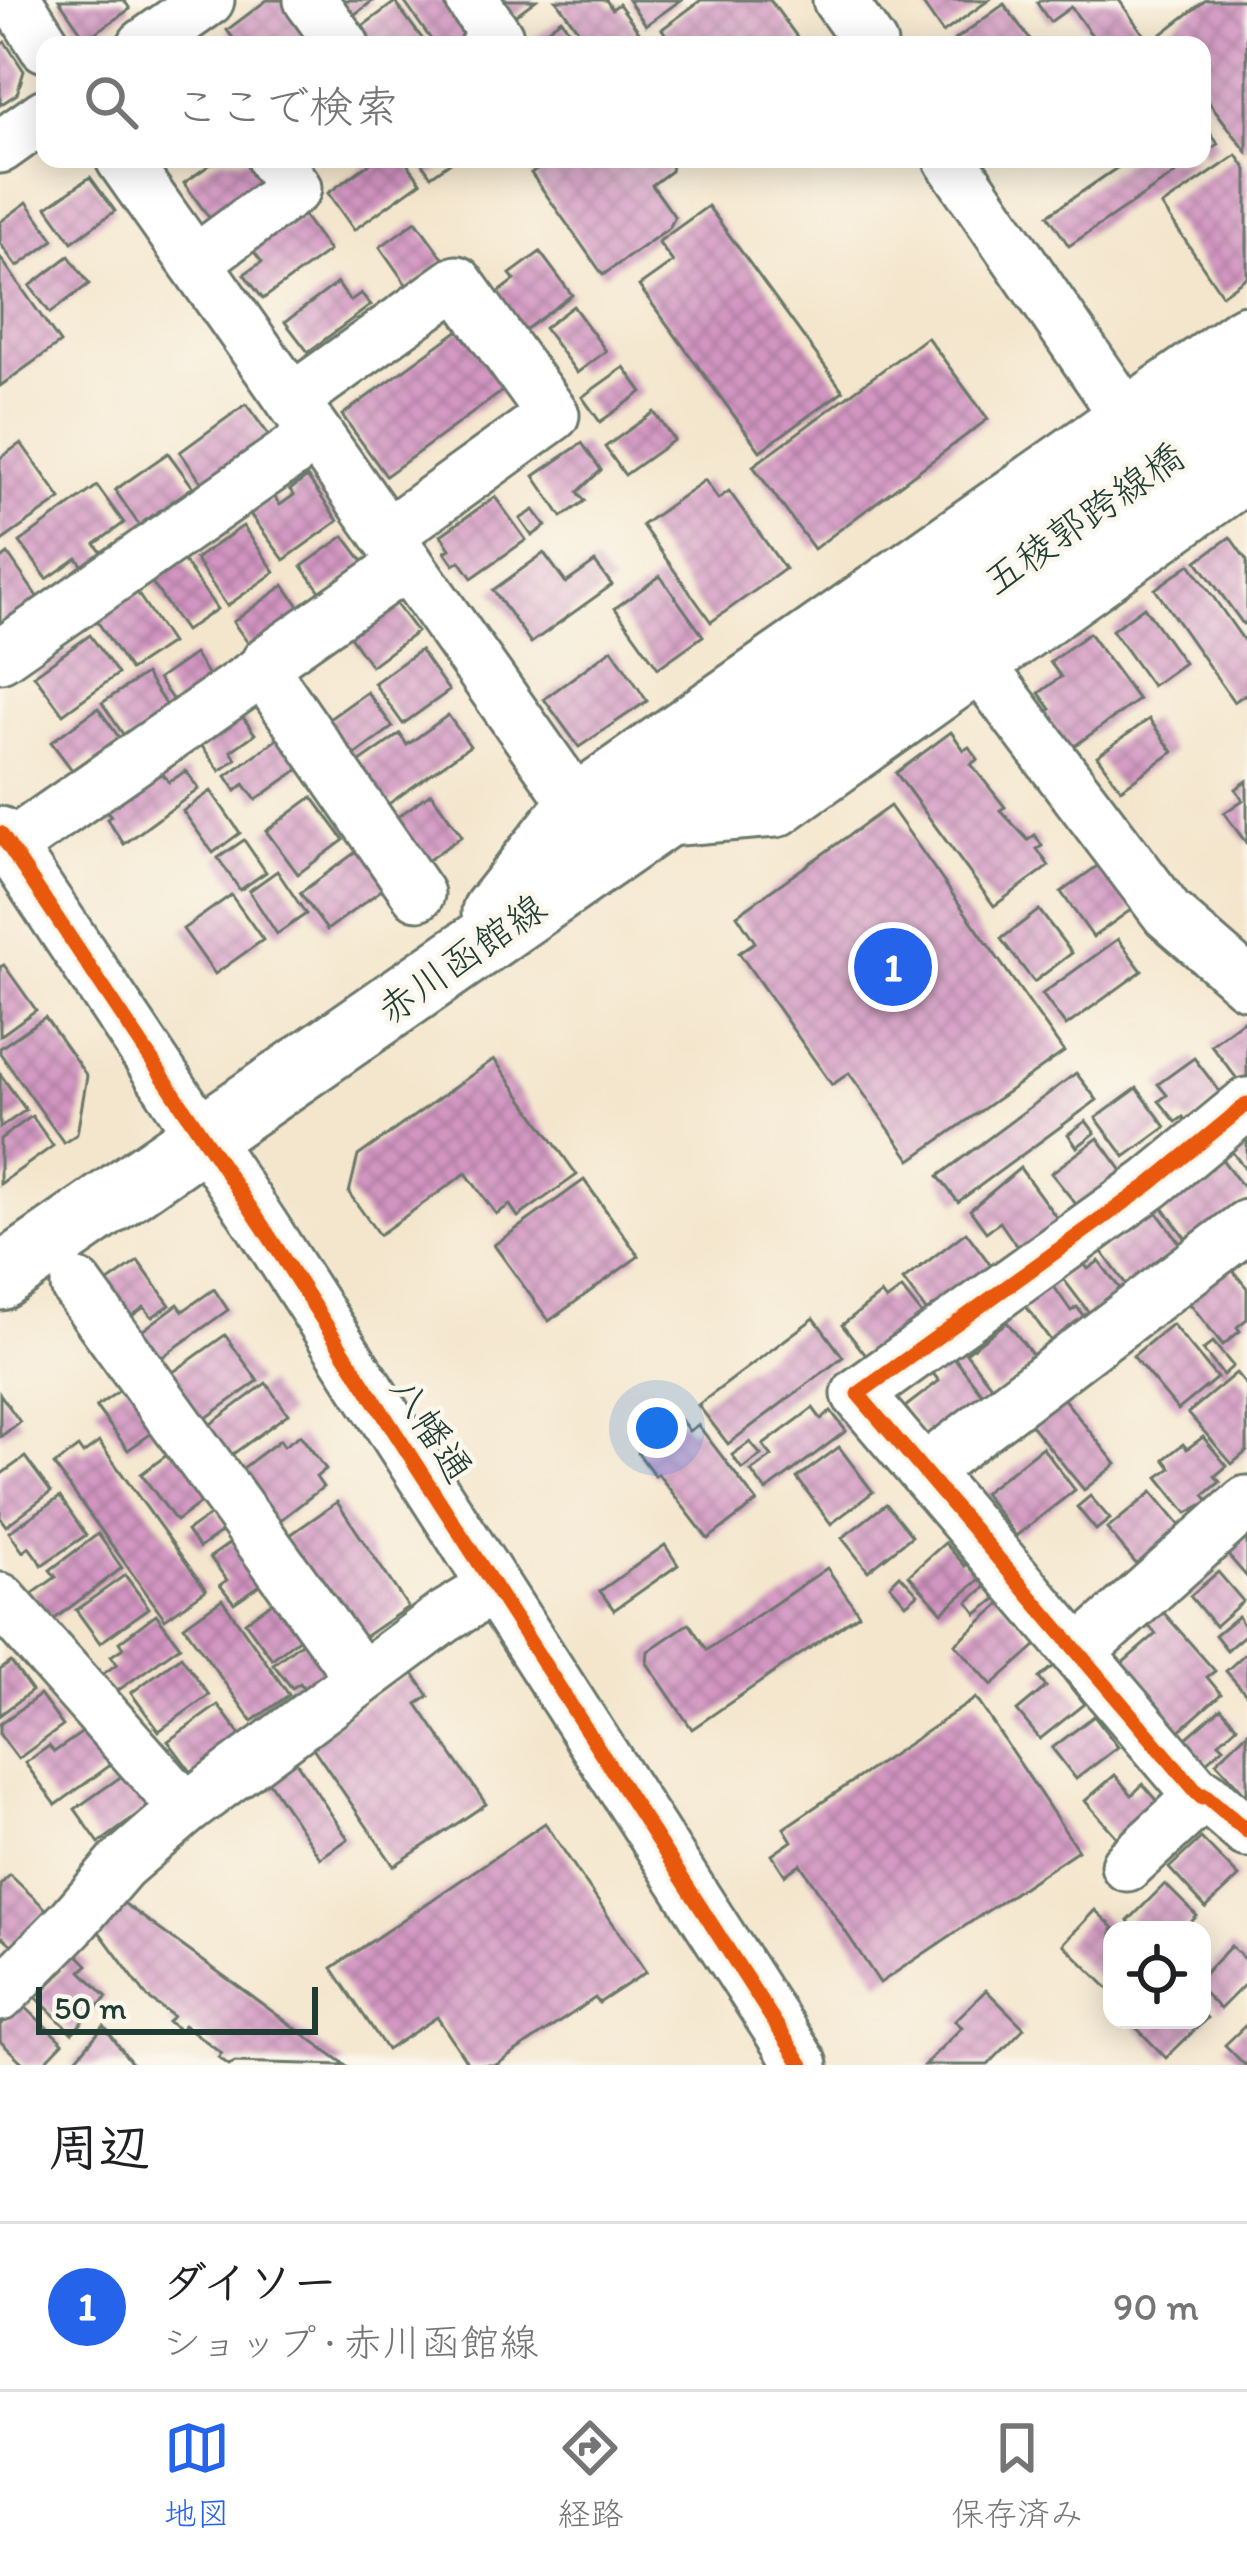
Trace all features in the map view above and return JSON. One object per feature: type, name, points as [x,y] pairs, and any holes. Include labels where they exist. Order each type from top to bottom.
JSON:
[{"type":"main road","points":[[453,964],[578,806],[1247,337]]},
{"type":"main road","name":"五稜郭跨線橋","points":[[919,633],[1247,402]]},
{"type":"main road","points":[[666,814],[775,806],[1242,481]]},
{"type":"main road","name":"赤川函館線","points":[[0,1278],[919,633]]},
{"type":"street","points":[[16,0],[39,36]]},
{"type":"street","points":[[310,0],[336,36]]},
{"type":"street","points":[[472,0],[496,36]]},
{"type":"street","points":[[839,0],[865,36]]},
{"type":"street","points":[[0,147],[36,121]]},
{"type":"street","points":[[128,168],[578,806]]},
{"type":"street","points":[[195,262],[295,188],[280,168]]},
{"type":"street","points":[[956,168],[1130,420]]},
{"type":"street","points":[[0,656],[304,417],[458,282],[553,415],[263,670],[5,840]]},
{"type":"street","points":[[977,662],[1168,914],[1247,983]]},
{"type":"street","points":[[263,670],[418,895]]},
{"type":"street","name":"八幡通","points":[[5,840],[263,1227],[802,2065]]},
{"type":"street","points":[[1201,1797],[848,1382],[1150,1184],[1247,1104]]},
{"type":"street","points":[[925,1470],[1247,1226]]},
{"type":"street","points":[[77,1286],[362,1678]]},
{"type":"street","points":[[1078,1653],[1247,1502]]},
{"type":"street","points":[[0,1995],[121,1865],[186,1809],[443,1618],[494,1587]]},
{"type":"street","points":[[0,1599],[186,1809]]},
{"type":"street","points":[[1127,1865],[1204,1795],[1247,1831]]},
{"type":"building","points":[[59,0],[124,0],[130,9],[84,36]]},
{"type":"building","points":[[267,0],[298,0],[318,27],[306,36],[231,36],[227,30]]},
{"type":"building","points":[[333,0],[374,0],[347,20]]},
{"type":"building","points":[[403,0],[455,0],[477,32],[471,36],[429,36]]},
{"type":"building","points":[[489,0],[536,0],[505,23]]},
{"type":"building","points":[[556,0],[606,0],[612,9],[619,4],[640,33],[636,36],[582,36]]},
{"type":"building","points":[[628,0],[681,0],[646,25]]},
{"type":"building","points":[[701,0],[770,0],[796,36],[667,36],[662,29]]},
{"type":"building","points":[[920,0],[989,0],[943,33]]},
{"type":"building","points":[[1119,0],[1145,36],[1092,36],[1071,7],[1050,22],[1037,3]]},
{"type":"building","points":[[1206,0],[1243,0],[1247,5],[1247,152],[1211,105],[1211,36],[1159,36]]},
{"type":"building","points":[[395,2],[420,36],[355,36],[353,33]]},
{"type":"building","points":[[1004,4],[1027,36],[960,36]]},
{"type":"building","points":[[561,19],[573,36],[538,36]]},
{"type":"building","points":[[5,42],[24,71],[17,94],[0,105],[0,45]]},
{"type":"building","points":[[1237,155],[1247,170],[1247,277],[1222,295],[1162,206]]},
{"type":"building","points":[[205,168],[264,168],[273,181],[213,223],[184,183]]},
{"type":"building","points":[[363,168],[411,168],[421,182],[354,230],[328,193]]},
{"type":"building","points":[[538,168],[672,168],[652,185],[675,217],[669,228],[603,275],[531,173]]},
{"type":"building","points":[[1117,168],[1184,168],[1069,246],[1048,215]]},
{"type":"building","points":[[90,177],[115,211],[72,242],[47,207]]},
{"type":"building","points":[[27,202],[54,240],[17,267],[0,243],[0,222]]},
{"type":"building","points":[[708,206],[843,391],[760,451],[639,286],[673,262],[658,242]]},
{"type":"building","points":[[303,215],[329,251],[263,299],[244,274],[262,262],[243,238],[270,218],[280,232]]},
{"type":"building","points":[[416,221],[445,261],[408,287],[380,247]]},
{"type":"building","points":[[540,252],[572,295],[521,333],[494,296],[515,280],[510,274]]},
{"type":"building","points":[[69,256],[89,284],[50,313],[30,286]]},
{"type":"building","points":[[0,257],[60,343],[0,386]]},
{"type":"building","points":[[337,283],[350,301],[361,293],[371,305],[308,352],[285,322]]},
{"type":"building","points":[[573,306],[606,351],[577,373],[544,328]]},
{"type":"building","points":[[463,327],[507,388],[386,476],[342,415]]},
{"type":"building","points":[[927,337],[988,419],[814,549],[753,466]]},
{"type":"building","points":[[624,367],[642,392],[600,422],[582,397]]},
{"type":"building","points":[[246,404],[276,445],[210,494],[180,452]]},
{"type":"building","points":[[654,412],[674,440],[625,475],[605,447]]},
{"type":"building","points":[[21,443],[61,499],[0,542],[0,458]]},
{"type":"building","points":[[582,443],[601,470],[578,492],[585,501],[562,517],[534,476]]},
{"type":"building","points":[[168,453],[193,487],[139,525],[115,490]]},
{"type":"building","points":[[307,477],[338,521],[284,560],[250,514],[274,496],[280,505]]},
{"type":"building","points":[[705,480],[718,499],[729,491],[785,569],[711,622],[642,525]]},
{"type":"building","points":[[97,486],[124,523],[95,544],[108,561],[89,574],[77,558],[47,579],[20,542]]},
{"type":"building","points":[[495,497],[526,540],[472,578],[460,561],[454,565],[441,535]]},
{"type":"building","points":[[534,510],[546,526],[532,536],[520,519]]},
{"type":"building","points":[[243,526],[275,572],[227,606],[195,559]]},
{"type":"building","points":[[344,536],[365,564],[322,594],[302,566]]},
{"type":"building","points":[[1230,537],[1247,561],[1247,621],[1243,624],[1197,561]]},
{"type":"building","points":[[544,553],[566,583],[595,562],[612,585],[531,643],[493,590]]},
{"type":"building","points":[[8,554],[42,604],[0,641],[0,560]]},
{"type":"building","points":[[182,559],[217,609],[185,631],[151,581]]},
{"type":"building","points":[[1190,564],[1247,645],[1247,693],[1234,702],[1155,589]]},
{"type":"building","points":[[660,576],[703,636],[658,668],[615,608]]},
{"type":"building","points":[[284,585],[304,613],[253,650],[233,622]]},
{"type":"building","points":[[136,591],[171,643],[130,670],[95,618]]},
{"type":"building","points":[[387,592],[417,632],[371,666],[342,625]]},
{"type":"building","points":[[1144,607],[1184,663],[1152,686],[1112,630]]},
{"type":"building","points":[[1089,633],[1138,700],[1069,750],[1043,714],[1051,709],[1039,693],[1061,677],[1050,662]]},
{"type":"building","points":[[90,635],[118,674],[63,714],[34,675]]},
{"type":"building","points":[[612,649],[647,701],[579,747],[544,699]]},
{"type":"building","points":[[420,650],[449,691],[403,724],[374,683]]},
{"type":"building","points":[[194,654],[214,684],[179,709],[158,679]]},
{"type":"building","points":[[145,674],[172,714],[129,743],[102,703]]},
{"type":"building","points":[[367,692],[393,727],[348,760],[322,724]]},
{"type":"building","points":[[234,705],[255,734],[231,751],[236,759],[220,771],[193,734]]},
{"type":"building","points":[[98,708],[123,743],[97,763],[92,756],[72,770],[51,742]]},
{"type":"building","points":[[448,715],[470,746],[383,808],[353,767],[400,734],[407,745]]},
{"type":"building","points":[[1149,719],[1173,752],[1121,789],[1097,756]]},
{"type":"building","points":[[294,727],[316,757],[256,800],[244,784],[236,791],[226,776]]},
{"type":"building","points":[[951,732],[978,759],[971,764],[1005,807],[1000,810],[1028,840],[1035,835],[1042,846],[1037,849],[1049,866],[994,906],[896,773]]},
{"type":"building","points":[[158,768],[169,782],[186,771],[199,789],[124,844],[104,807]]},
{"type":"building","points":[[1247,781],[1247,844],[1224,813],[1243,800],[1236,789]]},
{"type":"building","points":[[211,791],[240,833],[213,853],[183,811]]},
{"type":"building","points":[[431,793],[462,836],[420,866],[390,822]]},
{"type":"building","points":[[312,797],[344,840],[298,874],[266,831]]},
{"type":"building","points":[[890,806],[1064,1052],[911,1160],[849,1073],[832,1085],[739,953],[755,942],[737,915]]},
{"type":"building","points":[[244,840],[266,872],[240,890],[218,858]]},
{"type":"building","points":[[364,846],[391,883],[327,930],[300,893]]},
{"type":"building","points":[[1100,864],[1132,909],[1093,937],[1061,892]]},
{"type":"building","points":[[277,871],[306,914],[277,934],[249,891]]},
{"type":"building","points":[[231,895],[263,940],[215,974],[183,929]]},
{"type":"building","points":[[1039,910],[1072,953],[1034,982],[1001,939]]},
{"type":"building","points":[[1118,939],[1142,971],[1066,1026],[1042,994]]},
{"type":"building","points":[[4,965],[36,1010],[0,1036],[0,967]]},
{"type":"building","points":[[45,1017],[87,1076],[77,1134],[64,1143],[0,1053],[0,1048]]},
{"type":"building","points":[[1247,1018],[1247,1080],[1241,1084],[1211,1045]]},
{"type":"building","points":[[1194,1058],[1224,1097],[1188,1125],[1183,1117],[1176,1122],[1159,1101],[1167,1095],[1158,1084]]},
{"type":"building","points":[[494,1059],[577,1175],[518,1217],[510,1205],[496,1214],[466,1173],[379,1235],[349,1193],[358,1156]]},
{"type":"building","points":[[1076,1073],[1097,1100],[958,1202],[938,1176]]},
{"type":"building","points":[[0,1074],[26,1110],[0,1128]]},
{"type":"building","points":[[1137,1088],[1166,1127],[1125,1157],[1096,1118]]},
{"type":"building","points":[[32,1116],[53,1146],[0,1184],[0,1139]]},
{"type":"building","points":[[1086,1121],[1095,1133],[1077,1147],[1068,1134]]},
{"type":"building","points":[[1247,1126],[1247,1171],[1225,1143]]},
{"type":"building","points":[[1098,1138],[1128,1179],[1083,1213],[1051,1173]]},
{"type":"building","points":[[1214,1149],[1247,1192],[1247,1199],[1189,1243],[1154,1196]]},
{"type":"building","points":[[1020,1168],[1062,1225],[1022,1254],[1000,1222],[986,1232],[970,1210]]},
{"type":"building","points":[[584,1180],[639,1256],[549,1321],[494,1245]]},
{"type":"building","points":[[1156,1211],[1182,1246],[1128,1287],[1102,1252]]},
{"type":"building","points":[[966,1232],[993,1268],[930,1316],[903,1280]]},
{"type":"building","points":[[1081,1260],[1088,1269],[1099,1261],[1124,1294],[1093,1318],[1061,1276]]},
{"type":"building","points":[[138,1261],[170,1305],[152,1317],[144,1307],[125,1321],[101,1287]]},
{"type":"building","points":[[1225,1261],[1247,1288],[1247,1319],[1223,1345],[1183,1295]]},
{"type":"building","points":[[1048,1278],[1071,1311],[1077,1307],[1090,1325],[1054,1345],[1020,1298]]},
{"type":"building","points":[[214,1289],[228,1310],[154,1363],[135,1336],[178,1304],[183,1311]]},
{"type":"building","points":[[902,1289],[923,1316],[868,1358],[842,1325],[881,1294],[886,1301]]},
{"type":"building","points":[[814,1318],[843,1357],[728,1444],[698,1405]]},
{"type":"building","points":[[1007,1322],[1037,1361],[996,1392],[966,1353]]},
{"type":"building","points":[[1172,1324],[1217,1378],[1178,1410],[1133,1356]]},
{"type":"building","points":[[225,1335],[258,1381],[202,1421],[169,1375]]},
{"type":"building","points":[[1213,1342],[1233,1366],[1223,1375],[1203,1350]]},
{"type":"building","points":[[953,1356],[987,1400],[931,1441],[905,1407],[939,1381],[932,1372]]},
{"type":"building","points":[[1236,1373],[1247,1386],[1247,1451],[1232,1464],[1188,1413]]},
{"type":"building","points":[[130,1383],[162,1426],[128,1450],[96,1407]]},
{"type":"building","points":[[266,1383],[288,1414],[226,1459],[204,1429]]},
{"type":"building","points":[[1055,1388],[1116,1464],[1084,1490],[1022,1414]]},
{"type":"building","points":[[0,1394],[20,1422],[0,1437]]},
{"type":"building","points":[[813,1408],[821,1419],[831,1411],[846,1431],[766,1491],[751,1471],[772,1456],[763,1445]]},
{"type":"building","points":[[681,1420],[689,1431],[698,1425],[757,1502],[708,1539],[638,1453]]},
{"type":"building","points":[[300,1435],[326,1469],[316,1477],[323,1487],[274,1525],[235,1474],[280,1440],[284,1446]]},
{"type":"building","points":[[1203,1437],[1227,1466],[1215,1476],[1220,1482],[1204,1495],[1209,1501],[1187,1513],[1158,1477],[1171,1468],[1164,1459],[1183,1444],[1187,1449]]},
{"type":"building","points":[[99,1442],[206,1590],[165,1619],[54,1465],[78,1447],[83,1454]]},
{"type":"building","points":[[750,1442],[761,1455],[742,1469],[732,1455]]},
{"type":"building","points":[[179,1446],[214,1493],[176,1521],[141,1474]]},
{"type":"building","points":[[839,1447],[873,1492],[831,1524],[797,1478]]},
{"type":"building","points":[[1042,1447],[1075,1490],[1016,1536],[983,1493]]},
{"type":"building","points":[[25,1457],[51,1492],[6,1526],[0,1518],[0,1475]]},
{"type":"building","points":[[1152,1492],[1182,1528],[1138,1566],[1107,1529]]},
{"type":"building","points":[[1090,1496],[1110,1519],[1096,1530],[1077,1507]]},
{"type":"building","points":[[60,1497],[86,1535],[42,1565],[29,1547],[23,1552],[9,1532]]},
{"type":"building","points":[[337,1502],[408,1607],[363,1638],[326,1584],[317,1590],[283,1540]]},
{"type":"building","points":[[886,1504],[912,1536],[868,1571],[842,1538]]},
{"type":"building","points":[[216,1511],[227,1528],[199,1548],[187,1531]]},
{"type":"building","points":[[98,1534],[122,1568],[52,1621],[32,1594],[56,1577],[50,1570]]},
{"type":"building","points":[[240,1536],[263,1583],[234,1603],[220,1585],[227,1580],[210,1557]]},
{"type":"building","points":[[1247,1537],[1247,1577],[1227,1554]]},
{"type":"building","points":[[945,1543],[965,1566],[971,1561],[984,1576],[942,1612],[909,1575]]},
{"type":"building","points":[[665,1545],[678,1565],[614,1610],[600,1591]]},
{"type":"building","points":[[827,1568],[859,1614],[692,1729],[647,1663],[648,1651],[689,1623],[707,1650]]},
{"type":"building","points":[[1218,1572],[1243,1601],[1215,1626],[1190,1596]]},
{"type":"building","points":[[125,1575],[149,1608],[100,1643],[76,1610]]},
{"type":"building","points":[[900,1575],[918,1594],[906,1604],[890,1585]]},
{"type":"building","points":[[995,1579],[1006,1591],[977,1614],[968,1602]]},
{"type":"building","points":[[286,1592],[305,1634],[272,1659],[245,1622]]},
{"type":"building","points":[[222,1599],[289,1695],[252,1721],[184,1626]]},
{"type":"building","points":[[1002,1603],[1038,1644],[992,1685],[955,1644]]},
{"type":"building","points":[[1156,1604],[1215,1671],[1207,1677],[1221,1694],[1178,1732],[1120,1665],[1156,1634],[1140,1617]]},
{"type":"building","points":[[156,1614],[180,1646],[116,1692],[103,1674],[117,1664],[111,1656],[123,1648],[119,1642]]},
{"type":"building","points":[[1238,1616],[1247,1633],[1227,1650],[1215,1635]]},
{"type":"building","points":[[313,1634],[340,1669],[308,1694],[300,1683],[292,1688],[273,1664]]},
{"type":"building","points":[[1247,1652],[1247,1695],[1226,1671]]},
{"type":"building","points":[[181,1656],[209,1695],[159,1731],[131,1693]]},
{"type":"building","points":[[11,1662],[32,1691],[0,1715],[0,1670]]},
{"type":"building","points":[[1054,1666],[1084,1704],[1040,1739],[1017,1711],[1046,1687],[1039,1678]]},
{"type":"building","points":[[412,1672],[429,1696],[417,1704],[486,1804],[394,1866],[309,1742]]},
{"type":"building","points":[[40,1695],[63,1726],[18,1759],[0,1735],[0,1724]]},
{"type":"building","points":[[976,1698],[1078,1850],[880,1983],[800,1864],[785,1875],[772,1855],[792,1841],[784,1828]]},
{"type":"building","points":[[218,1705],[244,1740],[195,1777],[168,1741]]},
{"type":"building","points":[[1221,1708],[1237,1726],[1219,1742],[1224,1747],[1205,1763],[1185,1739]]},
{"type":"building","points":[[1094,1716],[1118,1747],[1076,1779],[1052,1748]]},
{"type":"building","points":[[87,1729],[112,1764],[56,1805],[25,1763],[49,1746],[54,1752]]},
{"type":"building","points":[[1247,1733],[1247,1796],[1216,1762]]},
{"type":"building","points":[[295,1760],[348,1839],[320,1858],[267,1779]]},
{"type":"building","points":[[126,1773],[149,1807],[99,1843],[75,1809]]},
{"type":"building","points":[[1115,1775],[1132,1795],[1143,1784],[1162,1806],[1122,1843],[1085,1801]]},
{"type":"building","points":[[545,1823],[646,1972],[599,2003],[595,1998],[496,2065],[469,2065],[437,2017],[387,2050],[332,1968]]},
{"type":"building","points":[[1201,1838],[1239,1877],[1206,1908],[1169,1868]]},
{"type":"building","points":[[10,1875],[47,1910],[12,1945],[3,1937],[0,1940],[0,1885]]},
{"type":"building","points":[[1165,1884],[1197,1916],[1192,1921],[1128,1921]]},
{"type":"building","points":[[118,1899],[346,2065],[229,2065],[218,2057],[222,2053],[184,2025],[180,2030],[168,2022],[173,2016],[148,1998],[97,1929]]},
{"type":"building","points":[[1095,1910],[1107,1921],[1103,1983],[1063,1944]]},
{"type":"building","points":[[65,1942],[88,1965],[81,1971],[107,1997],[72,2033],[36,1997],[66,1968],[53,1955]]},
{"type":"building","points":[[1231,1946],[1247,1962],[1247,1982],[1220,2009],[1211,2000],[1211,1967]]},
{"type":"building","points":[[986,1990],[1024,2028],[988,2065],[924,2065],[962,2027],[955,2021]]},
{"type":"building","points":[[21,2003],[63,2043],[42,2065],[25,2065],[0,2041],[0,2025]]},
{"type":"building","points":[[1247,2024],[1247,2065],[1245,2065],[1225,2045]]},
{"type":"building","points":[[104,2026],[133,2065],[71,2065]]},
{"type":"building","points":[[1138,2029],[1196,2029],[1166,2058]]},
{"type":"cycle path","points":[[0,833],[263,1227],[802,2065]]},
{"type":"cycle path","points":[[1247,1104],[1150,1184],[858,1394],[1201,1797],[1205,1795],[1247,1831]]},
{"type":"place","name":"ダイソー","points":[[893,967]]}]
